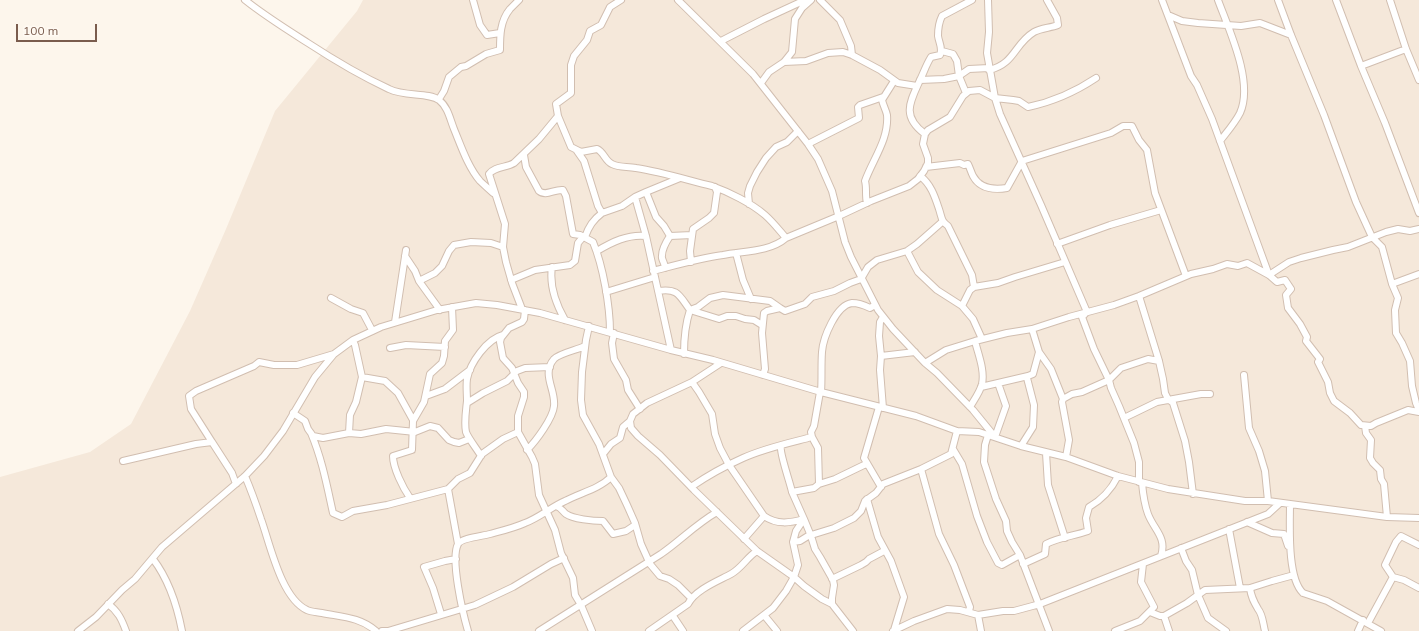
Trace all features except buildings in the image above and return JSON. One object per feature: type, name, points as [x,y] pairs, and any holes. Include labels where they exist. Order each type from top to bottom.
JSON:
[{"type":"street","points":[[245,0],[270,19],[364,76],[396,92],[432,96],[439,99],[448,110],[476,176],[495,194]]},
{"type":"street","points":[[473,0],[480,25],[487,35],[500,33]]},
{"type":"street","points":[[439,99],[444,91],[448,77],[461,67],[466,66],[486,54],[500,50],[500,33],[503,19],[509,10],[519,0]]},
{"type":"street","points":[[622,0],[610,7],[601,24],[590,31],[587,40],[574,56],[570,65],[572,93],[556,104],[558,116],[571,147],[581,152],[597,149],[601,151],[611,164],[680,178],[715,187],[732,194],[763,213],[786,238]]},
{"type":"street","points":[[678,0],[721,41],[761,83],[798,130],[818,159],[829,182],[847,246],[861,279],[875,305],[893,329],[925,363],[970,406],[995,437]]},
{"type":"street","points":[[721,41],[805,0]]},
{"type":"street","points":[[761,83],[769,72],[784,62],[792,52],[795,19],[802,8],[811,0]]},
{"type":"street","points":[[820,0],[840,20],[851,46],[852,55]]},
{"type":"street","points":[[942,51],[938,36],[942,16],[972,0]]},
{"type":"street","points":[[988,0],[989,32],[987,52],[995,98],[1000,114],[1022,161],[1087,312]]},
{"type":"street","points":[[784,62],[806,61],[837,51],[852,55],[880,70],[894,81],[904,85],[959,76],[969,69],[999,68],[1007,62],[1023,41],[1034,32],[1058,25],[1057,18],[1047,0]]},
{"type":"street","points":[[1162,0],[1191,76],[1200,92],[1220,141],[1269,274]]},
{"type":"street","points":[[1218,0],[1242,66],[1244,83],[1243,98],[1239,113],[1220,141]]},
{"type":"street","points":[[925,363],[946,350],[982,339],[1032,329],[1107,307],[1139,296],[1186,276],[1227,264],[1238,266],[1247,263],[1269,274],[1277,282],[1285,280],[1290,289],[1286,295],[1288,308],[1300,324],[1307,337],[1306,340],[1320,359],[1318,362],[1328,382],[1330,393],[1334,401],[1350,413],[1361,425],[1370,426],[1408,410],[1419,411],[1412,386],[1410,361],[1396,333],[1395,310],[1398,298],[1392,284],[1382,247],[1372,237],[1356,202],[1324,115],[1278,0]]},
{"type":"street","points":[[1336,0],[1419,213]]},
{"type":"street","points":[[1390,0],[1406,49],[1419,80]]},
{"type":"street","points":[[1168,15],[1182,21],[1227,25],[1241,26],[1260,23],[1291,35]]},
{"type":"street","points":[[1361,66],[1406,49]]},
{"type":"street","points":[[942,51],[953,54],[957,61],[959,76],[966,92]]},
{"type":"street","points":[[925,134],[916,127],[909,110],[910,100],[931,57],[940,55],[942,51]]},
{"type":"street","points":[[606,292],[654,274],[665,268],[773,246],[782,242],[786,238],[909,186],[920,176],[926,167],[928,160],[923,144],[925,134],[928,130],[950,117],[966,92],[980,90],[995,98],[1019,101],[1028,107],[1038,105],[1076,91],[1096,78]]},
{"type":"street","points":[[867,203],[865,195],[867,187],[865,181],[882,143],[887,121],[882,100],[894,81]]},
{"type":"street","points":[[808,144],[859,118],[858,107],[860,105],[883,97]]},
{"type":"street","points":[[476,176],[489,174],[494,169],[510,166],[524,155],[558,116]]},
{"type":"street","points":[[926,167],[968,164],[976,181],[991,189],[1001,190],[1007,188],[1022,161],[1111,133],[1123,126],[1132,126],[1139,140],[1147,150],[1155,194],[1186,276]]},
{"type":"street","points":[[748,204],[748,193],[750,186],[766,158],[776,147],[787,142],[798,130]]},
{"type":"street","points":[[575,148],[584,161],[598,206],[602,212]]},
{"type":"street","points":[[524,155],[526,167],[540,193],[546,194],[560,189],[564,192],[573,234],[584,237],[593,242],[597,251],[606,292],[614,359],[626,380],[628,390],[640,409]]},
{"type":"street","points":[[489,174],[505,224],[503,247],[511,280],[524,309],[524,319],[522,322],[509,328],[503,335],[500,342],[502,358],[512,368],[524,392],[524,397],[518,416],[518,432],[521,435],[535,464],[539,495],[555,530],[564,558],[573,578],[574,596],[580,604],[592,631]]},
{"type":"street","points":[[920,176],[929,184],[940,210],[942,222],[948,226],[972,275],[974,287]]},
{"type":"street","points":[[511,280],[535,270],[570,265],[575,261],[578,243],[584,237],[594,219],[602,212],[622,206],[635,197],[680,178]]},
{"type":"street","points":[[691,262],[690,252],[693,229],[714,213],[717,192],[715,187]]},
{"type":"street","points":[[646,192],[656,217],[670,236]]},
{"type":"street","points":[[635,197],[646,236],[671,350]]},
{"type":"street","points":[[1057,244],[1110,225],[1161,210]]},
{"type":"street","points":[[690,310],[698,307],[710,298],[723,295],[770,301],[785,311],[791,310],[805,304],[812,297],[834,291],[861,279],[868,267],[877,260],[907,251],[942,222]]},
{"type":"street","points":[[1269,274],[1289,262],[1301,258],[1348,248],[1372,237],[1398,229],[1410,231],[1419,229]]},
{"type":"street","points":[[670,236],[692,235]]},
{"type":"street","points":[[597,251],[610,243],[630,236],[646,236]]},
{"type":"street","points":[[665,268],[665,263],[662,258],[664,244],[670,236]]},
{"type":"street","points":[[419,282],[442,266],[449,251],[454,245],[471,242],[491,243],[503,247]]},
{"type":"street","points":[[907,251],[918,272],[937,290],[962,306],[973,319],[982,339]]},
{"type":"street","points":[[395,322],[406,253],[416,272],[419,282],[440,310]]},
{"type":"street","points":[[736,253],[743,280],[751,299]]},
{"type":"street","points":[[962,306],[970,290],[974,287],[998,283],[1065,262]]},
{"type":"street","points":[[552,267],[552,289],[560,310],[566,320]]},
{"type":"street","points":[[1392,284],[1419,274]]},
{"type":"street","points":[[658,291],[667,289],[676,292],[690,310],[719,319],[727,316],[736,316],[754,320],[762,325]]},
{"type":"street","points":[[1139,296],[1159,361],[1165,393],[1168,399],[1174,403],[1185,441],[1193,494]]},
{"type":"street","points":[[331,298],[363,313],[372,330]]},
{"type":"street","points":[[78,631],[96,617],[135,579],[162,547],[245,476],[269,450],[315,377],[334,354],[353,340],[372,330],[440,310],[476,303],[524,309],[589,326],[684,354],[763,374],[821,392],[916,416],[957,431],[979,432],[1046,453],[1066,456],[1140,483],[1193,494],[1244,501],[1268,501],[1387,516],[1419,518]]},
{"type":"street","points":[[819,484],[818,448],[811,432],[814,426],[821,392],[822,352],[824,341],[838,312],[850,303],[861,304],[870,308],[875,305]]},
{"type":"street","points":[[410,498],[404,489],[393,462],[393,456],[412,450],[413,420],[424,402],[430,374],[442,363],[445,341],[453,330],[452,307]]},
{"type":"street","points":[[763,374],[765,369],[762,325],[764,313],[780,308]]},
{"type":"street","points":[[684,354],[685,328],[690,310]]},
{"type":"street","points":[[1087,312],[1082,317],[1134,443],[1144,502],[1150,520],[1162,538],[1163,549],[1161,556]]},
{"type":"street","points":[[880,487],[864,458],[881,407],[881,356],[879,330],[883,317]]},
{"type":"street","points":[[589,326],[585,346],[581,400],[583,415],[599,444],[610,477],[619,488],[635,525],[641,544],[654,570],[660,576],[669,579],[678,585],[691,598]]},
{"type":"street","points":[[1032,329],[1039,352],[1051,369],[1063,399],[1062,402],[1069,440],[1066,456]]},
{"type":"street","points":[[481,456],[466,432],[465,411],[467,402],[467,379],[474,361],[485,347],[497,337],[503,335]]},
{"type":"street","points":[[349,433],[350,415],[356,402],[362,377],[353,340]]},
{"type":"street","points":[[970,406],[982,384],[982,370],[975,341]]},
{"type":"street","points":[[390,348],[406,345],[445,347]]},
{"type":"street","points":[[527,450],[535,443],[553,414],[555,405],[548,373],[550,367],[555,359],[585,346]]},
{"type":"street","points":[[881,356],[915,352]]},
{"type":"street","points":[[981,387],[1033,374],[1039,352]]},
{"type":"street","points":[[236,484],[232,473],[212,442],[207,437],[191,409],[189,396],[211,383],[254,366],[259,362],[274,365],[297,365],[334,354]]},
{"type":"street","points":[[1063,399],[1109,380],[1121,368],[1148,359],[1159,361]]},
{"type":"street","points":[[603,454],[611,444],[620,438],[623,427],[630,421],[634,414],[647,403],[692,382],[721,363]]},
{"type":"street","points":[[467,402],[507,381],[525,368],[550,367]]},
{"type":"street","points":[[426,396],[445,389],[470,370]]},
{"type":"street","points":[[1244,375],[1249,428],[1259,451],[1265,471],[1268,501]]},
{"type":"street","points":[[1021,446],[1033,427],[1034,405],[1028,376]]},
{"type":"street","points":[[362,377],[385,381],[398,393],[413,420]]},
{"type":"street","points":[[692,382],[712,414],[720,448],[729,465],[736,473],[764,516],[769,520],[778,523],[804,519]]},
{"type":"street","points":[[995,437],[1006,406],[998,383]]},
{"type":"street","points":[[1124,418],[1157,402],[1201,394],[1210,394]]},
{"type":"street","points":[[293,413],[305,421],[311,433],[317,447],[334,513],[342,517],[353,511],[387,505],[448,488],[458,479],[470,473],[481,456],[503,439],[518,432]]},
{"type":"street","points":[[630,421],[631,428],[638,436],[660,454],[744,539],[757,551],[810,590],[832,604],[853,631]]},
{"type":"street","points":[[311,433],[313,436],[323,438],[349,433],[361,434],[386,429],[415,432],[430,426],[438,428],[449,440],[454,442],[459,443],[470,439]]},
{"type":"street","points":[[1365,426],[1366,433],[1371,440],[1370,458],[1380,470],[1381,479],[1384,484],[1387,516]]},
{"type":"street","points":[[793,542],[800,541],[808,536],[834,528],[854,518],[861,511],[865,501],[883,484],[921,469],[951,454],[957,431]]},
{"type":"street","points":[[988,435],[985,445],[984,462],[996,499],[1006,522],[1007,531],[1020,555],[1050,631]]},
{"type":"street","points":[[691,487],[707,476],[742,458],[769,448],[812,437]]},
{"type":"street","points":[[123,461],[196,444],[212,442]]},
{"type":"street","points":[[781,446],[779,451],[792,492],[815,549],[834,585],[832,604]]},
{"type":"street","points":[[953,449],[962,464],[977,516],[987,542],[998,563],[1002,565],[1020,555]]},
{"type":"street","points":[[1046,453],[1048,485],[1065,538]]},
{"type":"street","points":[[792,492],[814,488],[819,484],[835,479],[866,464]]},
{"type":"street","points":[[921,469],[939,534],[954,564],[970,607],[969,611]]},
{"type":"street","points":[[245,476],[280,576],[299,604],[308,610],[360,620],[370,625],[376,631]]},
{"type":"street","points":[[1023,564],[1045,554],[1046,544],[1088,531],[1086,518],[1089,507],[1102,499],[1112,487],[1118,476]]},
{"type":"street","points":[[458,544],[464,540],[480,537],[526,523],[584,492],[604,484],[610,477]]},
{"type":"street","points":[[448,488],[458,544],[456,560],[462,608],[468,631]]},
{"type":"street","points":[[867,499],[878,537],[884,551],[891,561],[904,598],[894,631]]},
{"type":"street","points":[[894,631],[947,609],[969,611],[978,614],[1014,611],[1040,604],[1268,514],[1280,503]]},
{"type":"street","points":[[1290,504],[1290,551],[1294,575],[1301,591],[1303,593],[1322,598],[1381,631]]},
{"type":"street","points":[[556,506],[563,509],[566,514],[580,519],[603,521],[613,534],[626,531],[635,525]]},
{"type":"street","points":[[540,631],[676,544],[704,519],[717,512]]},
{"type":"street","points":[[744,539],[764,516]]},
{"type":"street","points":[[743,631],[774,608],[794,578],[798,565],[793,542],[796,531],[804,519]]},
{"type":"street","points":[[1247,522],[1272,533],[1284,534],[1290,551]]},
{"type":"street","points":[[1229,529],[1240,588]]},
{"type":"street","points":[[1419,545],[1401,536],[1396,542],[1385,565],[1393,577],[1404,580],[1419,588]]},
{"type":"street","points":[[1181,548],[1186,561],[1192,570],[1198,595],[1208,618],[1226,631]]},
{"type":"street","points":[[649,631],[669,616],[673,616],[688,604],[691,598],[722,577],[731,574],[757,551]]},
{"type":"street","points":[[832,579],[861,565],[884,551]]},
{"type":"street","points":[[382,631],[475,605],[514,587],[551,564],[564,558]]},
{"type":"street","points":[[153,559],[160,568],[168,584],[182,631]]},
{"type":"street","points":[[441,614],[433,588],[424,567],[445,561],[456,560]]},
{"type":"street","points":[[1118,630],[1137,623],[1154,607],[1142,586],[1143,564]]},
{"type":"street","points":[[1150,612],[1164,616],[1187,604],[1205,590],[1250,588],[1294,575]]},
{"type":"street","points":[[1358,631],[1393,577]]},
{"type":"street","points":[[1250,588],[1250,594],[1255,606],[1259,609],[1265,631]]},
{"type":"street","points":[[108,604],[115,609],[120,616],[126,631]]},
{"type":"street","points":[[978,614],[981,631]]},
{"type":"street","points":[[764,615],[777,631]]},
{"type":"street","points":[[673,616],[683,631]]},
{"type":"street","points":[[1164,616],[1169,631]]},
{"type":"shaded area","points":[[363,0],[1419,0],[1419,631],[0,631],[0,477],[90,452],[131,424],[190,311],[275,111],[357,11]]}]
